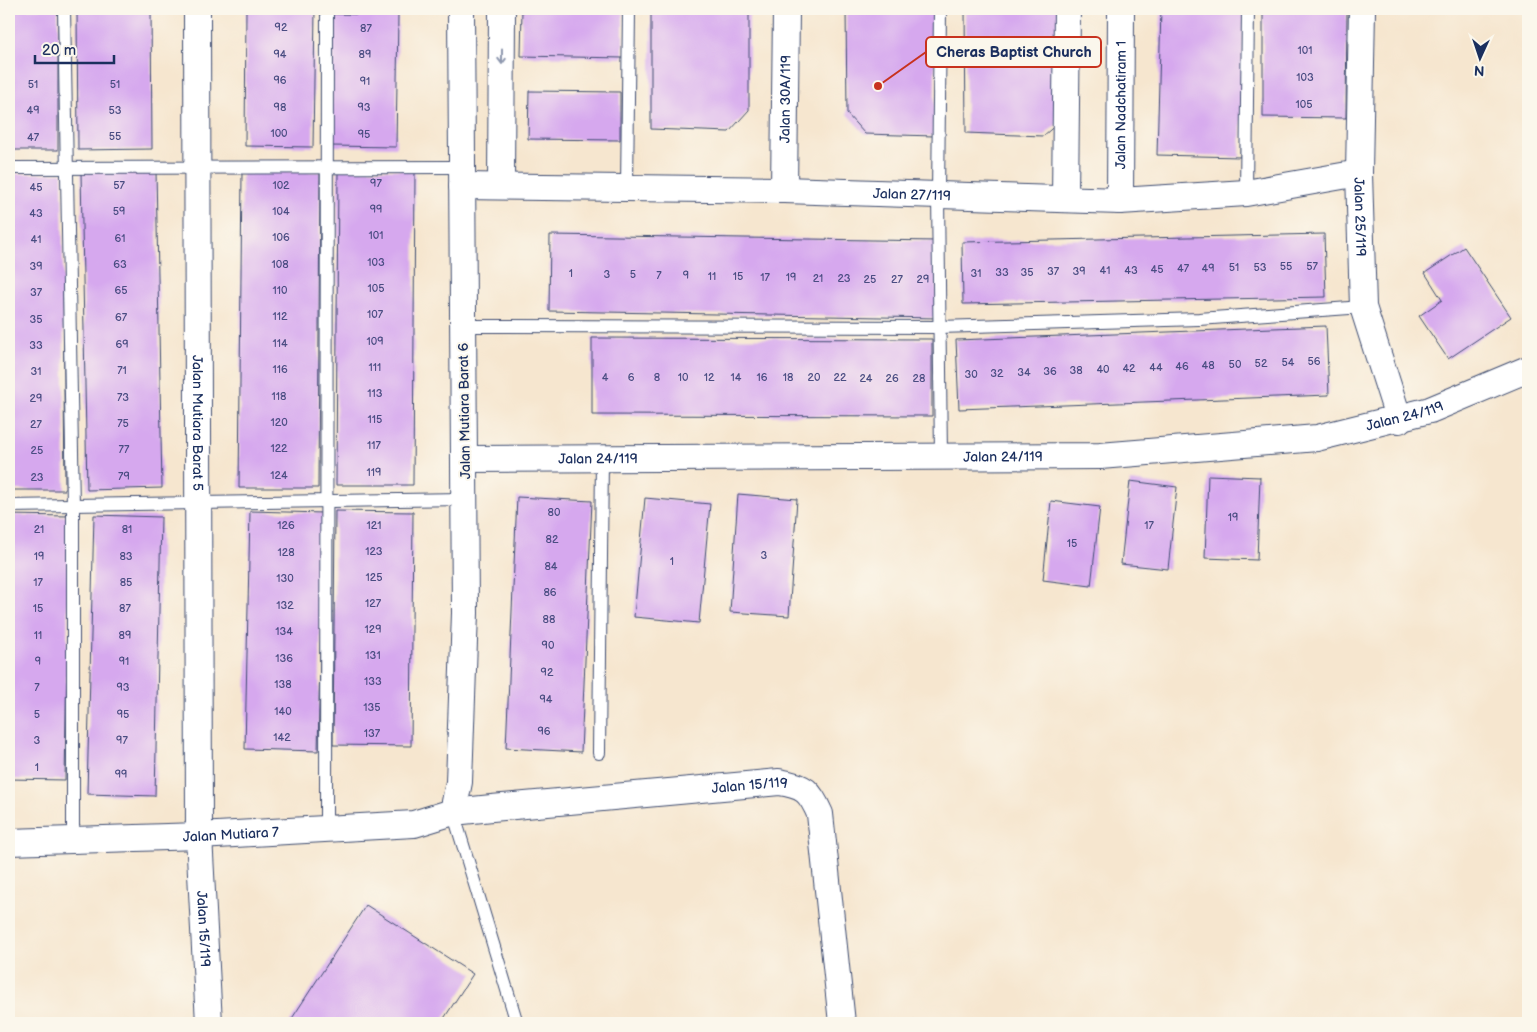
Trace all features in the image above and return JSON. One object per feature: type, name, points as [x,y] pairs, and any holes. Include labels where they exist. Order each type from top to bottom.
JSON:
[{"type":"street","name":"Jalan Mutiara Barat 5","points":[[197,9],[199,836]]},
{"type":"street","name":"Jalan Mutiara Barat 6","points":[[453,812],[459,782],[465,613],[461,9]]},
{"type":"street","points":[[501,186],[502,9]]},
{"type":"street","name":"Jalan 30A/119","points":[[784,190],[786,9]]},
{"type":"street","points":[[1065,198],[1067,9]]},
{"type":"street","name":"Jalan Nadchatiram 1","points":[[1120,201],[1121,9]]},
{"type":"street","name":"Jalan 25/119","points":[[1362,9],[1359,174],[1363,307],[1399,420]]},
{"type":"street","name":"Jalan 27/119","points":[[462,176],[501,186],[784,190],[1120,201],[1246,193],[1359,174]]},
{"type":"street","name":"Jalan 24/119","points":[[464,459],[1100,456],[1317,438],[1399,420],[1430,410],[1528,369]]},
{"type":"street","name":"Jalan 15/119","points":[[453,812],[779,782],[799,785],[812,796],[820,814],[842,1023]]},
{"type":"street","name":"Jalan Mutiara 7","points":[[9,842],[326,830],[414,824],[453,812]]},
{"type":"street","name":"Jalan 15/119","points":[[199,836],[209,1023]]},
{"type":"lane","points":[[64,9],[73,506],[73,840]]},
{"type":"lane","points":[[326,830],[328,502],[327,9]]},
{"type":"lane","points":[[627,188],[630,9]]},
{"type":"lane","points":[[940,9],[938,196],[940,457]]},
{"type":"lane","points":[[1246,193],[1248,9]]},
{"type":"lane","points":[[9,168],[328,168],[462,176]]},
{"type":"lane","points":[[462,326],[939,327],[1199,319],[1363,307]]},
{"type":"lane","points":[[598,753],[602,458]]},
{"type":"lane","points":[[9,506],[465,500]]},
{"type":"lane","points":[[453,812],[517,1023]]},
{"type":"building","points":[[9,9],[58,9],[58,150],[9,150]]},
{"type":"building","points":[[77,9],[151,9],[152,149],[78,150]]},
{"type":"building","points":[[246,9],[315,9],[313,147],[245,146]]},
{"type":"building","points":[[522,9],[623,9],[623,58],[521,56]]},
{"type":"building","points":[[651,9],[749,9],[749,110],[729,132],[651,129]]},
{"type":"building","points":[[846,9],[936,9],[934,136],[865,134],[847,114]]},
{"type":"building","points":[[965,9],[1062,9],[1064,118],[1043,136],[966,133]]},
{"type":"building","points":[[1161,9],[1244,9],[1240,157],[1157,155]]},
{"type":"building","points":[[1263,9],[1347,9],[1346,118],[1263,117]]},
{"type":"building","points":[[333,14],[398,15],[396,147],[331,146]]},
{"type":"building","points":[[529,91],[620,92],[620,140],[528,139]]},
{"type":"building","points":[[338,169],[415,170],[413,485],[336,485]]},
{"type":"building","points":[[156,171],[162,488],[87,490],[81,172]]},
{"type":"building","points":[[242,171],[320,172],[318,488],[239,488]]},
{"type":"building","points":[[62,173],[65,490],[9,490],[9,174]]},
{"type":"building","points":[[1324,234],[1326,297],[963,304],[962,242]]},
{"type":"building","points":[[550,235],[937,241],[936,318],[549,311]]},
{"type":"building","points":[[1464,247],[1511,317],[1448,359],[1419,316],[1442,300],[1425,273]]},
{"type":"building","points":[[1326,326],[1329,395],[959,409],[956,340]]},
{"type":"building","points":[[592,338],[932,339],[932,416],[592,415]]},
{"type":"building","points":[[1208,475],[1260,477],[1257,560],[1205,558]]},
{"type":"building","points":[[1130,481],[1177,487],[1168,569],[1121,564]]},
{"type":"building","points":[[738,494],[797,499],[789,616],[730,612]]},
{"type":"building","points":[[517,497],[592,501],[581,752],[506,748]]},
{"type":"building","points":[[645,498],[710,504],[699,623],[634,617]]},
{"type":"building","points":[[1051,501],[1100,507],[1091,586],[1043,580]]},
{"type":"building","points":[[250,511],[323,513],[318,751],[245,749]]},
{"type":"building","points":[[335,511],[413,512],[411,746],[333,745]]},
{"type":"building","points":[[9,515],[69,516],[65,780],[9,779]]},
{"type":"building","points":[[94,515],[161,517],[155,796],[87,794]]},
{"type":"building","points":[[366,905],[473,974],[441,1023],[289,1023]]},
{"type":"place","name":"Cheras Baptist Church","points":[[878,86]]}]
